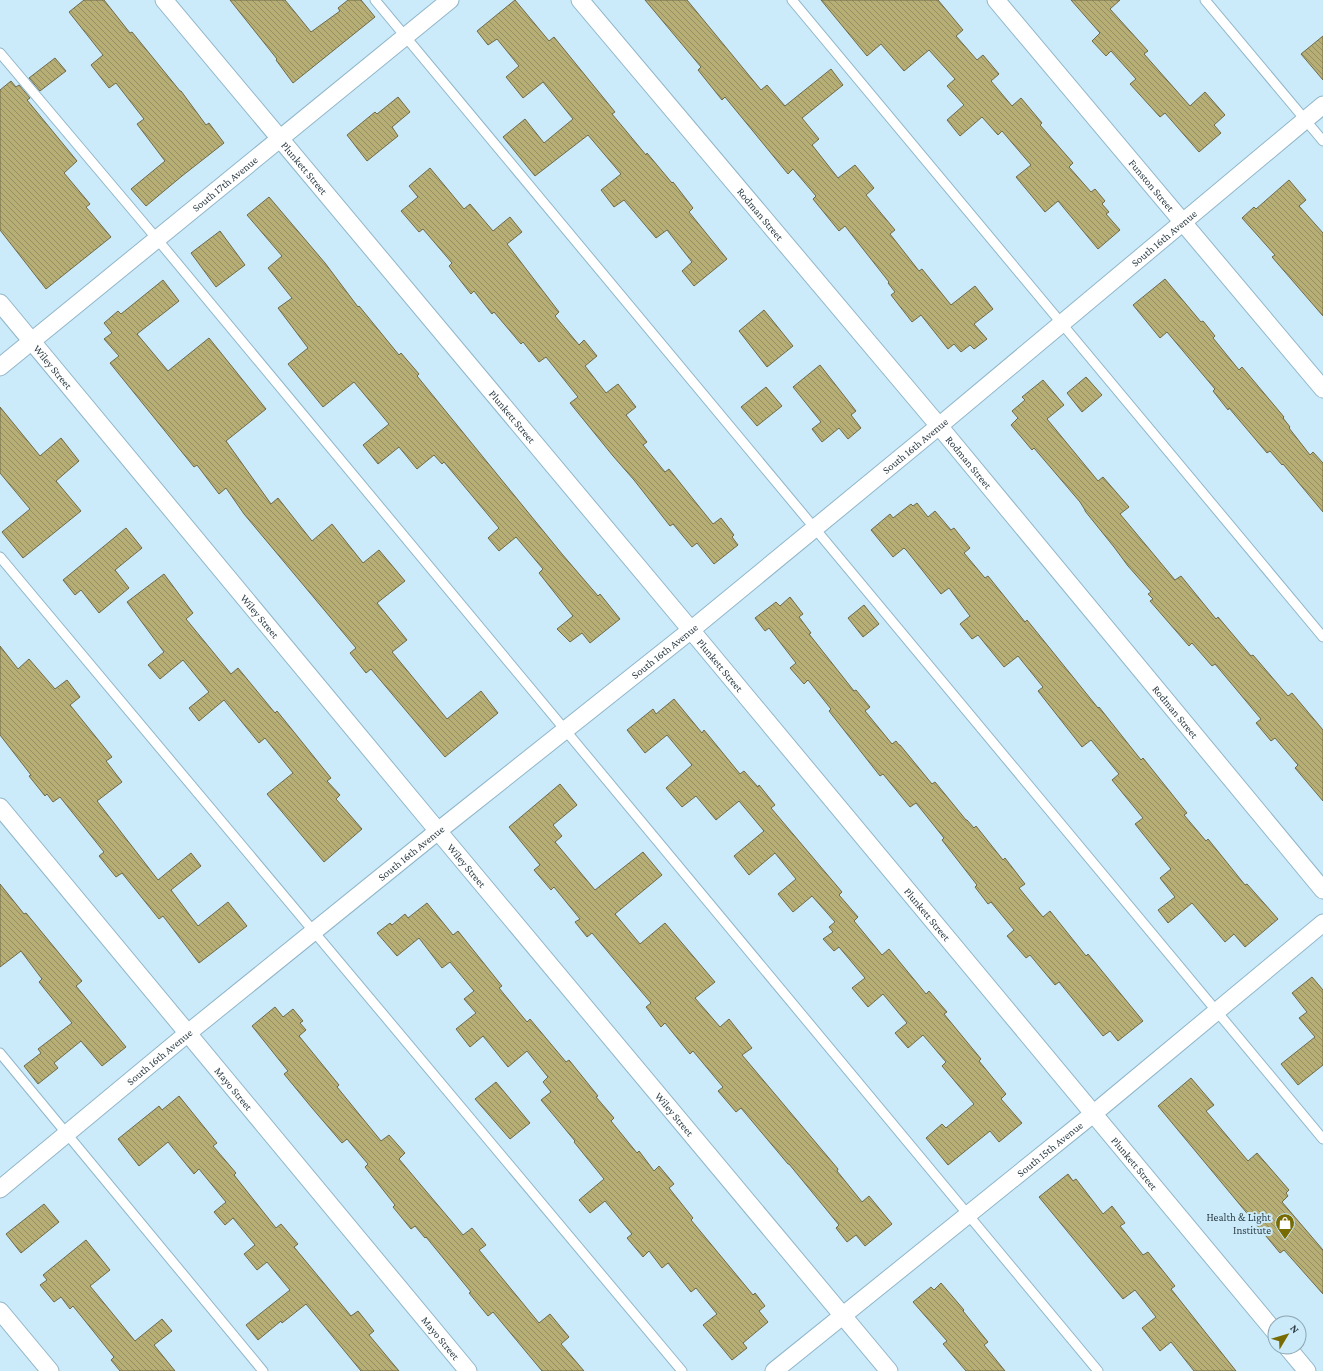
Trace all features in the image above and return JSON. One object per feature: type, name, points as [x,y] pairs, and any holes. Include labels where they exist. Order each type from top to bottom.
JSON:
[{"type":"street","name":"Plunkett Street","points":[[164,0],[281,138],[1267,1322]]},
{"type":"street","name":"South 17th Avenue","points":[[0,368],[450,0]]},
{"type":"street","name":"Rodman Street","points":[[580,0],[939,426],[1323,890]]},
{"type":"street","name":"Funston Street","points":[[996,0],[1323,389]]},
{"type":"street","name":"South 16th Avenue","points":[[0,1188],[314,931],[691,630],[939,426],[1323,105]]},
{"type":"street","name":"Wiley Street","points":[[0,303],[889,1371]]},
{"type":"street","name":"Mayo Street","points":[[0,807],[468,1371]]},
{"type":"street","name":"South 15th Avenue","points":[[774,1371],[1093,1114],[1323,923]]},
{"type":"street","points":[[0,1311],[50,1371]]},
{"type":"street","points":[[1294,1355],[1307,1371]]},
{"type":"lane","points":[[375,0],[1323,1139]]},
{"type":"lane","points":[[792,0],[1323,637]]},
{"type":"lane","points":[[1205,0],[1323,141]]},
{"type":"lane","points":[[0,53],[157,239],[1098,1371]]},
{"type":"lane","points":[[0,557],[682,1371]]},
{"type":"lane","points":[[0,1053],[263,1371]]},
{"type":"building","points":[[84,0],[104,0],[130,33],[132,32],[181,91],[206,125],[209,123],[224,143],[146,206],[131,189],[165,161],[137,124],[144,119],[116,83],[109,88],[91,65],[103,55],[69,12]]},
{"type":"building","points":[[230,0],[285,0],[311,32],[340,11],[338,8],[348,0],[361,0],[375,17],[293,83],[276,60],[277,59]]},
{"type":"building","points":[[515,0],[549,41],[554,37],[615,112],[612,114],[646,155],[647,153],[672,183],[673,182],[693,208],[689,212],[727,259],[694,286],[682,271],[692,262],[667,230],[656,238],[624,200],[614,207],[601,190],[621,174],[588,135],[535,176],[503,137],[525,119],[544,143],[573,119],[543,82],[523,98],[506,77],[519,66],[497,39],[488,45],[477,31]]},
{"type":"building","points":[[645,0],[687,0],[761,90],[767,85],[785,106],[831,69],[843,85],[802,118],[819,139],[812,145],[838,178],[855,165],[874,188],[866,195],[895,230],[890,234],[919,271],[922,269],[951,305],[975,286],[993,309],[974,324],[987,339],[974,349],[970,345],[961,352],[954,344],[948,349],[921,315],[912,322],[891,295],[895,292],[888,283],[889,282],[845,226],[839,231],[813,199],[816,196],[793,169],[788,174],[725,97],[722,100],[698,70],[701,67]]},
{"type":"building","points":[[821,0],[938,0],[963,30],[956,36],[977,60],[983,55],[999,74],[991,81],[1012,106],[1021,98],[1042,123],[1040,125],[1073,163],[1069,167],[1091,192],[1095,189],[1105,201],[1102,204],[1109,212],[1106,214],[1120,230],[1098,249],[1058,201],[1045,212],[1016,177],[1031,165],[1002,131],[998,135],[982,117],[960,136],[947,120],[964,105],[947,86],[955,79],[929,50],[904,71],[881,44],[867,56]]},
{"type":"building","points":[[1071,0],[1120,0],[1110,9],[1148,51],[1144,54],[1190,106],[1205,92],[1225,115],[1214,125],[1221,133],[1199,152],[1165,113],[1160,117],[1130,84],[1136,79],[1111,51],[1106,56],[1092,41],[1100,33]]},
{"type":"building","points":[[1323,36],[1323,80],[1301,54]]},
{"type":"building","points":[[55,58],[66,71],[40,91],[29,78]]},
{"type":"building","points":[[11,81],[16,87],[19,85],[30,98],[27,100],[77,161],[64,173],[90,204],[86,207],[111,237],[46,289],[0,230],[0,90]]},
{"type":"building","points":[[398,97],[410,112],[392,127],[398,136],[367,161],[347,135],[375,112],[377,114]]},
{"type":"building","points":[[430,168],[464,209],[470,204],[493,231],[510,217],[522,232],[507,244],[559,312],[555,316],[579,345],[584,340],[597,356],[585,366],[606,393],[618,384],[636,407],[626,415],[647,442],[643,445],[665,472],[669,469],[713,524],[721,518],[734,535],[732,537],[738,545],[714,564],[697,543],[692,547],[673,524],[670,526],[613,456],[570,403],[578,397],[546,357],[539,362],[523,342],[521,344],[494,312],[492,314],[474,291],[471,294],[449,266],[452,263],[423,229],[419,232],[401,211],[418,197],[409,186]]},
{"type":"building","points":[[1289,180],[1306,200],[1299,206],[1323,233],[1323,316],[1272,257],[1275,255],[1242,218],[1254,207],[1256,209]]},
{"type":"building","points":[[269,197],[325,263],[358,307],[359,306],[399,355],[401,353],[419,374],[417,376],[562,554],[598,596],[600,594],[620,619],[590,643],[582,633],[570,642],[557,629],[573,616],[539,573],[543,569],[516,537],[499,551],[488,538],[499,528],[444,462],[442,464],[434,455],[417,469],[399,447],[378,464],[363,445],[389,424],[354,382],[323,407],[288,364],[308,348],[278,308],[292,298],[268,268],[282,256],[247,215]]},
{"type":"building","points":[[220,231],[245,265],[216,287],[191,253]]},
{"type":"building","points":[[1165,279],[1201,322],[1203,321],[1215,336],[1213,338],[1239,370],[1242,367],[1284,417],[1283,418],[1290,427],[1289,428],[1310,455],[1313,452],[1323,463],[1323,512],[1283,464],[1282,465],[1270,451],[1267,453],[1229,408],[1228,410],[1213,391],[1215,389],[1167,332],[1160,338],[1133,305]]},
{"type":"building","points":[[163,280],[179,301],[137,334],[168,371],[209,338],[266,409],[226,441],[271,504],[278,498],[312,541],[332,524],[363,563],[379,550],[405,581],[377,603],[407,640],[392,652],[447,719],[481,691],[498,713],[445,757],[371,669],[366,673],[350,653],[356,648],[244,514],[226,488],[219,494],[197,465],[194,467],[110,363],[119,356],[104,339],[112,333],[104,323],[118,311],[121,314]]},
{"type":"building","points":[[764,310],[793,346],[767,367],[739,331]]},
{"type":"building","points":[[820,365],[856,411],[851,415],[861,428],[848,439],[839,428],[822,442],[812,429],[821,422],[793,387]]},
{"type":"building","points":[[1086,377],[1102,395],[1082,412],[1067,393]]},
{"type":"building","points":[[1043,380],[1064,405],[1047,419],[1098,481],[1103,477],[1129,507],[1120,514],[1175,580],[1181,576],[1216,619],[1218,617],[1288,696],[1292,693],[1323,730],[1323,801],[1295,768],[1298,765],[1275,738],[1271,741],[1256,723],[1261,719],[1215,664],[1212,666],[1192,643],[1189,646],[1150,601],[1153,599],[1148,594],[1151,592],[1128,566],[1085,511],[1080,502],[1034,448],[1032,450],[1011,425],[1018,418],[1012,411],[1025,400],[1022,397]]},
{"type":"building","points":[[766,387],[782,406],[757,426],[741,407]]},
{"type":"building","points":[[0,407],[40,456],[61,438],[79,461],[56,481],[81,511],[23,558],[2,532],[30,509],[0,473]]},
{"type":"building","points":[[917,503],[928,517],[935,511],[951,530],[954,528],[970,548],[964,553],[985,578],[988,576],[1025,622],[1027,620],[1141,760],[1143,758],[1187,813],[1184,815],[1206,841],[1208,839],[1245,885],[1247,884],[1278,919],[1245,947],[1234,934],[1225,942],[1192,903],[1168,923],[1158,910],[1175,897],[1160,878],[1171,869],[1135,824],[1143,818],[1112,780],[1119,774],[1091,740],[1082,747],[1038,691],[1043,687],[1018,656],[1004,667],[978,635],[972,639],[960,624],[970,616],[949,588],[941,594],[904,548],[893,557],[871,530],[890,514],[893,518],[911,504],[913,506]]},
{"type":"building","points":[[126,528],[142,548],[115,570],[129,588],[99,613],[81,590],[75,595],[63,580]]},
{"type":"building","points":[[164,574],[193,613],[186,619],[231,674],[238,668],[275,713],[277,711],[331,778],[327,781],[340,795],[336,799],[362,829],[324,862],[267,794],[293,773],[265,738],[259,743],[224,700],[199,721],[189,708],[209,692],[183,660],[160,679],[148,665],[164,652],[127,602]]},
{"type":"building","points":[[790,597],[803,614],[799,617],[811,633],[809,634],[854,691],[856,690],[870,707],[865,711],[892,744],[896,741],[900,745],[932,784],[935,782],[966,820],[974,828],[976,826],[1003,860],[1005,858],[1025,884],[1019,888],[1043,917],[1050,911],[1086,956],[1088,954],[1143,1021],[1118,1041],[1110,1031],[1103,1036],[1059,982],[1055,985],[1030,955],[1026,958],[1007,936],[1014,930],[991,902],[988,904],[975,887],[977,885],[942,840],[944,838],[916,803],[910,807],[883,774],[880,776],[829,711],[831,709],[808,680],[804,684],[790,668],[796,663],[769,628],[765,631],[755,618],[776,602],[780,606]]},
{"type":"building","points":[[864,605],[879,624],[863,637],[848,618]]},
{"type":"building","points":[[0,646],[18,669],[29,659],[55,689],[67,680],[80,697],[70,705],[112,757],[106,761],[122,782],[97,801],[158,880],[191,853],[201,866],[171,890],[198,926],[228,902],[247,926],[199,963],[163,916],[159,919],[122,873],[116,877],[99,856],[104,852],[60,797],[53,802],[47,794],[45,796],[29,776],[31,775],[0,735]]},
{"type":"building","points":[[674,699],[702,733],[704,730],[740,774],[744,771],[758,787],[759,785],[775,805],[771,808],[842,892],[839,895],[858,917],[854,921],[882,955],[889,949],[926,994],[929,991],[947,1012],[944,1014],[981,1059],[979,1061],[1006,1094],[1001,1099],[1022,1123],[999,1142],[990,1131],[948,1165],[926,1138],[942,1124],[946,1128],[974,1104],[942,1066],[946,1062],[923,1035],[908,1048],[895,1033],[907,1023],[883,994],[868,1007],[852,988],[865,978],[839,947],[834,951],[823,939],[833,932],[829,927],[835,922],[812,896],[793,912],[778,894],[796,879],[775,853],[749,875],[734,856],[764,831],[739,801],[716,820],[696,796],[682,807],[666,788],[692,765],[667,735],[645,753],[627,730],[653,709],[656,714]]},
{"type":"building","points":[[560,784],[577,805],[553,825],[562,836],[555,842],[595,890],[643,852],[662,875],[615,914],[640,944],[665,923],[715,982],[695,998],[720,1027],[729,1019],[752,1048],[742,1055],[838,1169],[837,1171],[862,1202],[869,1196],[892,1224],[865,1246],[856,1235],[847,1242],[836,1228],[839,1225],[789,1164],[741,1108],[736,1112],[718,1091],[723,1087],[693,1051],[690,1054],[665,1023],[661,1027],[646,1007],[651,1003],[592,933],[587,937],[575,922],[580,919],[554,887],[551,890],[534,870],[540,865],[509,827]]},
{"type":"building","points":[[0,884],[82,981],[76,986],[126,1047],[102,1066],[81,1041],[54,1063],[58,1068],[38,1084],[24,1066],[41,1053],[38,1049],[72,1023],[39,982],[42,979],[21,951],[0,967]]},
{"type":"building","points":[[427,903],[453,935],[458,931],[502,986],[499,988],[527,1022],[530,1019],[566,1062],[569,1060],[598,1096],[596,1097],[614,1118],[611,1121],[637,1153],[639,1151],[654,1171],[659,1166],[674,1184],[669,1188],[693,1218],[691,1220],[753,1295],[755,1293],[765,1306],[759,1311],[768,1322],[743,1343],[747,1348],[732,1360],[703,1325],[717,1314],[696,1288],[691,1292],[668,1263],[662,1268],[649,1251],[643,1257],[627,1238],[632,1234],[605,1201],[590,1213],[579,1200],[604,1179],[541,1100],[551,1092],[543,1082],[548,1077],[527,1051],[508,1067],[483,1036],[470,1047],[456,1029],[476,1013],[464,999],[474,991],[450,962],[442,968],[419,938],[397,956],[377,933],[390,923],[392,925],[405,914],[408,918]]},
{"type":"building","points":[[1312,977],[1323,990],[1323,1065],[1298,1085],[1281,1064],[1315,1037],[1299,1018],[1307,1012],[1292,993]]},
{"type":"building","points":[[275,1007],[283,1017],[293,1009],[303,1021],[300,1023],[306,1030],[299,1036],[339,1085],[337,1087],[381,1141],[389,1135],[405,1153],[399,1159],[463,1235],[472,1228],[486,1245],[479,1250],[539,1323],[550,1314],[569,1337],[561,1344],[584,1371],[542,1371],[493,1312],[488,1316],[469,1293],[471,1292],[426,1237],[425,1238],[415,1226],[411,1229],[393,1207],[395,1205],[365,1167],[368,1164],[347,1139],[342,1143],[312,1108],[284,1074],[288,1071],[252,1026]]},
{"type":"building","points":[[1191,1078],[1214,1105],[1206,1111],[1248,1161],[1257,1153],[1289,1190],[1286,1193],[1288,1196],[1282,1202],[1323,1250],[1323,1294],[1284,1250],[1280,1253],[1158,1106]]},
{"type":"building","points":[[496,1082],[530,1123],[510,1139],[475,1099]]},
{"type":"building","points":[[179,1096],[217,1143],[213,1146],[236,1173],[234,1175],[276,1228],[281,1224],[298,1244],[294,1247],[351,1316],[358,1311],[374,1331],[369,1335],[399,1371],[361,1371],[306,1304],[282,1323],[281,1321],[258,1340],[246,1325],[290,1290],[267,1262],[257,1270],[244,1254],[255,1245],[233,1218],[225,1225],[214,1212],[226,1202],[199,1169],[194,1174],[168,1142],[139,1166],[118,1139],[159,1106],[162,1110]]},
{"type":"building","points":[[1068,1174],[1073,1181],[1076,1179],[1103,1214],[1112,1206],[1125,1223],[1120,1226],[1143,1255],[1148,1252],[1175,1286],[1171,1289],[1236,1371],[1194,1371],[1171,1342],[1160,1351],[1142,1328],[1156,1317],[1135,1290],[1123,1299],[1039,1197]]},
{"type":"building","points":[[44,1204],[59,1222],[21,1253],[6,1234]]},
{"type":"building","points":[[86,1240],[110,1270],[90,1286],[135,1341],[162,1319],[172,1331],[154,1345],[175,1371],[120,1371],[111,1360],[114,1357],[73,1306],[70,1309],[61,1297],[54,1302],[40,1285],[47,1280],[43,1275]]},
{"type":"building","points":[[941,1283],[988,1342],[984,1345],[1005,1371],[966,1371],[943,1344],[947,1341],[913,1302],[931,1287],[934,1290]]},
{"type":"place","name":"Health & Light Institute","points":[[1285,1240]]}]
